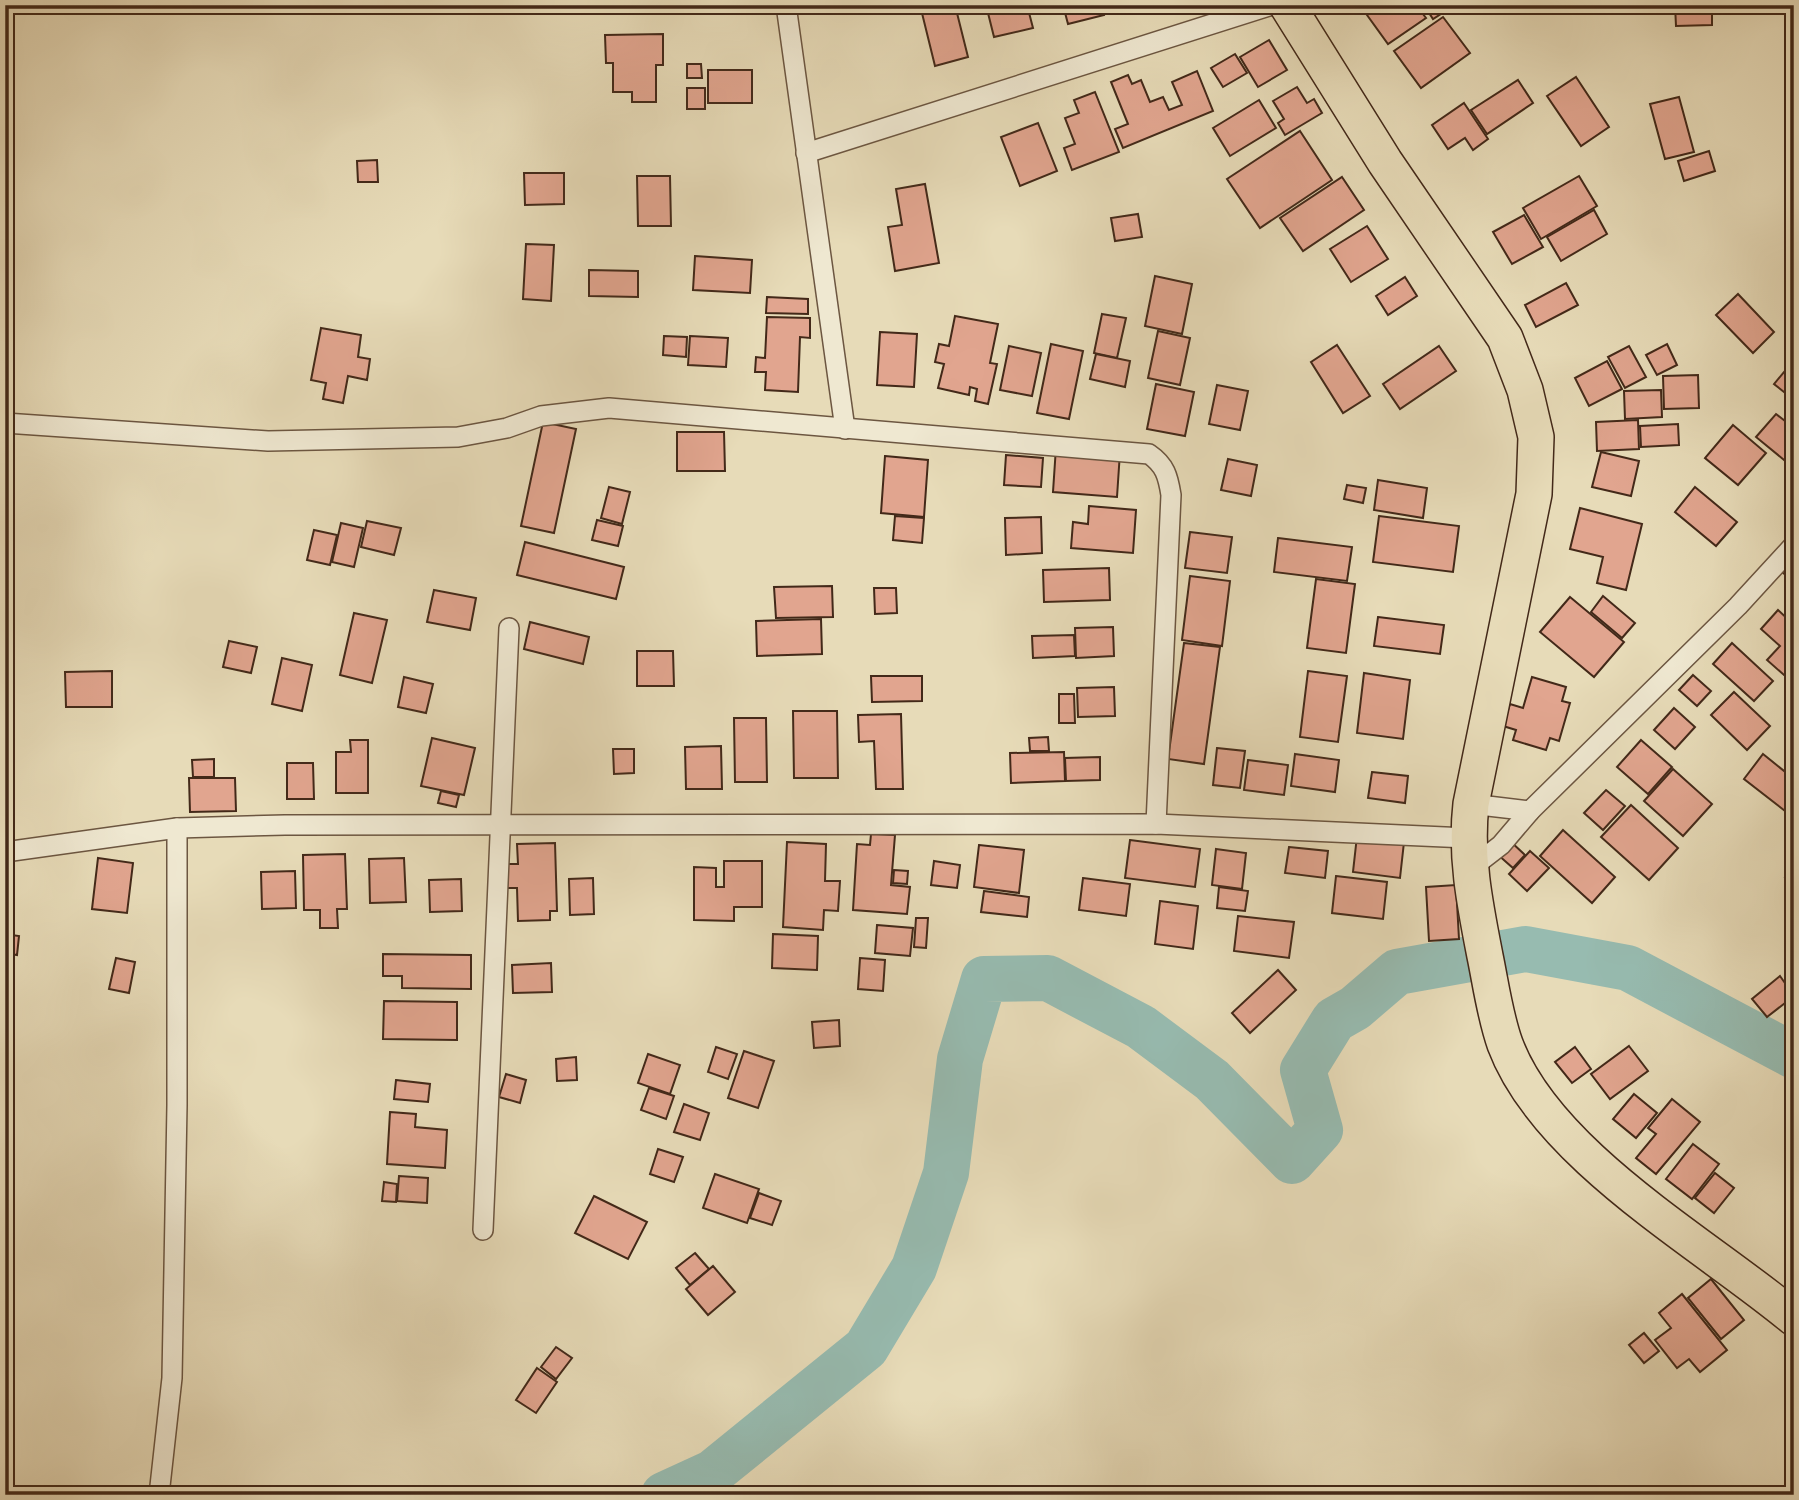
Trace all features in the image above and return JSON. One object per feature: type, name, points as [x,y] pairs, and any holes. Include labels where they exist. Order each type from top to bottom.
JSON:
[{"type":"highway","points":[[1287,5],[1385,162],[1505,338],[1525,390],[1536,437],[1534,494],[1471,804],[1468,854],[1481,936],[1506,1044],[1529,1089],[1557,1128],[1614,1181],[1794,1318]]},
{"type":"street","points":[[786,5],[845,429]]},
{"type":"street","points":[[806,153],[1272,5]]},
{"type":"street","points":[[5,423],[268,441],[458,437],[508,428],[541,416],[610,408],[1149,454],[1160,462],[1167,475],[1171,495],[1156,824]]},
{"type":"street","points":[[5,852],[177,828],[499,824],[1156,824],[1468,854],[1501,845],[1530,811],[1738,606],[1794,545]]},
{"type":"street","points":[[483,1230],[509,628]]},
{"type":"street","points":[[1471,804],[1530,811]]},
{"type":"street","points":[[159,1495],[172,1377],[177,1105],[177,828]]},
{"type":"building","points":[[920,5],[955,5],[968,57],[935,66]]},
{"type":"building","points":[[957,5],[980,5],[981,7],[959,13]]},
{"type":"building","points":[[986,5],[1027,5],[1033,28],[994,37]]},
{"type":"building","points":[[1063,5],[1102,5],[1104,15],[1068,24]]},
{"type":"building","points":[[1381,5],[1416,5],[1426,18],[1388,44],[1367,15]]},
{"type":"building","points":[[1424,5],[1440,5],[1444,12],[1433,19]]},
{"type":"building","points":[[1675,5],[1712,5],[1712,25],[1676,26]]},
{"type":"building","points":[[1443,17],[1470,53],[1421,88],[1394,51]]},
{"type":"building","points":[[663,34],[663,65],[656,65],[656,102],[632,102],[632,92],[613,92],[613,63],[606,63],[605,35]]},
{"type":"building","points":[[1269,40],[1287,70],[1258,87],[1240,57]]},
{"type":"building","points":[[1235,54],[1247,73],[1223,87],[1211,68]]},
{"type":"building","points":[[687,64],[701,64],[702,78],[687,78]]},
{"type":"building","points":[[708,70],[752,70],[752,103],[708,103]]},
{"type":"building","points":[[1197,71],[1213,111],[1123,148],[1115,129],[1128,124],[1111,82],[1128,75],[1132,84],[1141,80],[1150,102],[1163,97],[1169,110],[1182,105],[1172,82]]},
{"type":"building","points":[[1576,77],[1609,127],[1581,146],[1547,96]]},
{"type":"building","points":[[1518,80],[1533,103],[1487,134],[1471,110]]},
{"type":"building","points":[[1297,87],[1307,103],[1314,99],[1322,113],[1285,135],[1278,123],[1284,119],[1273,101]]},
{"type":"building","points":[[687,88],[705,88],[705,109],[687,109]]},
{"type":"building","points":[[1095,92],[1119,152],[1072,170],[1064,148],[1075,144],[1065,118],[1079,113],[1074,100]]},
{"type":"building","points":[[1679,97],[1694,152],[1665,159],[1650,104]]},
{"type":"building","points":[[1259,100],[1276,128],[1230,156],[1213,128]]},
{"type":"building","points":[[1464,103],[1488,139],[1473,150],[1465,138],[1448,149],[1432,125]]},
{"type":"building","points":[[1038,123],[1057,171],[1020,186],[1001,137]]},
{"type":"building","points":[[1300,131],[1332,180],[1260,228],[1227,179]]},
{"type":"building","points":[[1709,151],[1715,171],[1684,181],[1678,161]]},
{"type":"building","points":[[377,160],[378,182],[358,182],[357,161]]},
{"type":"building","points":[[524,173],[564,173],[564,204],[525,205]]},
{"type":"building","points":[[637,176],[670,176],[671,226],[638,226]]},
{"type":"building","points":[[1579,176],[1597,206],[1541,239],[1523,208]]},
{"type":"building","points":[[1342,177],[1364,210],[1303,251],[1280,218]]},
{"type":"building","points":[[925,184],[939,263],[895,271],[888,227],[902,225],[896,189]]},
{"type":"building","points":[[1594,210],[1607,234],[1561,261],[1547,237]]},
{"type":"building","points":[[1138,214],[1142,237],[1115,241],[1111,218]]},
{"type":"building","points":[[1524,215],[1543,247],[1512,264],[1493,232]]},
{"type":"building","points":[[1367,226],[1388,259],[1351,282],[1330,249]]},
{"type":"building","points":[[526,244],[554,245],[551,301],[523,299]]},
{"type":"building","points":[[695,256],[752,260],[750,293],[693,290]]},
{"type":"building","points":[[589,270],[638,271],[638,297],[589,296]]},
{"type":"building","points":[[1155,276],[1192,284],[1182,334],[1145,326]]},
{"type":"building","points":[[1405,277],[1417,296],[1388,315],[1376,296]]},
{"type":"building","points":[[1566,283],[1578,305],[1536,327],[1525,305]]},
{"type":"building","points":[[1738,294],[1774,332],[1753,353],[1716,315]]},
{"type":"building","points":[[767,297],[808,299],[808,314],[766,313]]},
{"type":"building","points":[[1102,314],[1126,318],[1117,358],[1094,353]]},
{"type":"building","points":[[955,316],[998,324],[990,363],[997,364],[988,404],[975,401],[977,389],[970,387],[969,395],[938,388],[944,364],[935,362],[939,344],[949,346]]},
{"type":"building","points":[[767,317],[810,318],[810,338],[800,337],[798,392],[765,390],[766,372],[755,372],[756,357],[765,358]]},
{"type":"building","points":[[321,328],[361,335],[358,357],[370,359],[367,380],[348,376],[343,403],[323,399],[326,383],[311,380]]},
{"type":"building","points":[[1158,331],[1190,338],[1180,385],[1148,378]]},
{"type":"building","points":[[880,332],[917,334],[914,387],[877,385]]},
{"type":"building","points":[[664,336],[687,337],[686,357],[663,355]]},
{"type":"building","points":[[690,336],[728,338],[726,367],[688,365]]},
{"type":"building","points":[[1051,344],[1083,351],[1069,419],[1037,413]]},
{"type":"building","points":[[1667,344],[1677,365],[1657,375],[1646,355]]},
{"type":"building","points":[[1337,345],[1370,396],[1343,413],[1311,362]]},
{"type":"building","points":[[1009,346],[1041,353],[1032,396],[1000,390]]},
{"type":"building","points":[[1439,346],[1456,371],[1400,409],[1383,384]]},
{"type":"building","points":[[1629,346],[1646,377],[1625,388],[1608,357]]},
{"type":"building","points":[[1096,354],[1130,361],[1125,387],[1090,379]]},
{"type":"building","points":[[1794,360],[1794,400],[1774,384]]},
{"type":"building","points":[[1607,361],[1622,389],[1589,406],[1575,378]]},
{"type":"building","points":[[1698,375],[1699,408],[1664,409],[1663,376]]},
{"type":"building","points":[[1156,384],[1194,392],[1185,436],[1147,429]]},
{"type":"building","points":[[1217,385],[1248,391],[1240,430],[1209,424]]},
{"type":"building","points":[[1661,390],[1662,417],[1625,419],[1624,391]]},
{"type":"building","points":[[1776,414],[1794,428],[1794,458],[1789,464],[1756,437]]},
{"type":"building","points":[[1638,420],[1639,449],[1597,451],[1596,422]]},
{"type":"building","points":[[543,422],[576,429],[554,533],[521,526]]},
{"type":"building","points":[[1678,424],[1679,445],[1641,447],[1640,426]]},
{"type":"building","points":[[1733,425],[1766,453],[1738,485],[1705,458]]},
{"type":"building","points":[[677,432],[724,432],[725,471],[677,471]]},
{"type":"building","points":[[1056,447],[1120,452],[1117,497],[1053,492]]},
{"type":"building","points":[[1601,452],[1639,461],[1631,496],[1592,487]]},
{"type":"building","points":[[1006,455],[1043,458],[1041,487],[1004,485]]},
{"type":"building","points":[[885,456],[928,460],[924,517],[881,513]]},
{"type":"building","points":[[1228,459],[1257,465],[1251,496],[1221,490]]},
{"type":"building","points":[[1378,480],[1427,488],[1423,518],[1374,510]]},
{"type":"building","points":[[1347,485],[1366,488],[1363,503],[1344,499]]},
{"type":"building","points":[[609,487],[630,492],[622,524],[601,518]]},
{"type":"building","points":[[1695,487],[1737,522],[1716,546],[1675,512]]},
{"type":"building","points":[[1089,506],[1136,510],[1133,553],[1071,548],[1073,522],[1088,524]]},
{"type":"building","points":[[1580,508],[1642,524],[1626,590],[1597,583],[1603,557],[1570,549]]},
{"type":"building","points":[[895,516],[924,518],[922,543],[893,540]]},
{"type":"building","points":[[1379,516],[1459,526],[1453,572],[1373,562]]},
{"type":"building","points":[[1041,517],[1042,553],[1006,555],[1005,518]]},
{"type":"building","points":[[597,520],[623,526],[618,546],[592,540]]},
{"type":"building","points":[[367,521],[401,528],[394,555],[361,547]]},
{"type":"building","points":[[341,523],[363,528],[354,567],[332,562]]},
{"type":"building","points":[[314,530],[337,535],[330,565],[307,560]]},
{"type":"building","points":[[1190,532],[1232,537],[1227,573],[1185,568]]},
{"type":"building","points":[[1278,538],[1352,547],[1347,581],[1274,572]]},
{"type":"building","points":[[525,542],[624,567],[616,599],[517,575]]},
{"type":"building","points":[[1794,549],[1794,582],[1777,568]]},
{"type":"building","points":[[1109,568],[1110,600],[1044,602],[1043,570]]},
{"type":"building","points":[[1190,576],[1230,581],[1222,646],[1182,640]]},
{"type":"building","points":[[1316,579],[1355,584],[1346,653],[1307,648]]},
{"type":"building","points":[[832,586],[833,617],[776,618],[774,587]]},
{"type":"building","points":[[874,588],[896,588],[897,613],[875,614]]},
{"type":"building","points":[[434,590],[476,598],[470,630],[427,622]]},
{"type":"building","points":[[1603,596],[1635,623],[1622,638],[1591,612]]},
{"type":"building","points":[[1570,597],[1624,642],[1594,677],[1540,632]]},
{"type":"building","points":[[1778,610],[1794,625],[1794,670],[1791,668],[1784,675],[1767,660],[1780,646],[1761,629]]},
{"type":"building","points":[[354,613],[387,620],[372,683],[340,675]]},
{"type":"building","points":[[1378,617],[1444,625],[1440,654],[1374,646]]},
{"type":"building","points":[[821,619],[822,654],[757,656],[756,621]]},
{"type":"building","points":[[530,622],[589,637],[583,664],[524,649]]},
{"type":"building","points":[[1113,627],[1114,656],[1076,658],[1075,628]]},
{"type":"building","points":[[1074,635],[1075,656],[1033,658],[1032,636]]},
{"type":"building","points":[[229,641],[257,647],[251,673],[223,667]]},
{"type":"building","points":[[1184,643],[1220,647],[1204,764],[1168,759]]},
{"type":"building","points":[[1732,643],[1773,681],[1754,701],[1713,664]]},
{"type":"building","points":[[637,651],[673,651],[674,686],[637,686]]},
{"type":"building","points":[[282,658],[312,665],[302,711],[272,704]]},
{"type":"building","points":[[112,671],[112,707],[66,707],[65,672]]},
{"type":"building","points":[[1308,671],[1347,676],[1338,742],[1300,737]]},
{"type":"building","points":[[1364,673],[1410,680],[1403,739],[1357,733]]},
{"type":"building","points":[[1693,675],[1711,691],[1697,706],[1679,690]]},
{"type":"building","points":[[871,676],[922,676],[922,701],[872,702]]},
{"type":"building","points":[[404,677],[433,684],[426,713],[398,707]]},
{"type":"building","points":[[1532,677],[1566,687],[1562,701],[1570,703],[1559,741],[1550,738],[1546,750],[1513,740],[1516,730],[1503,726],[1510,704],[1523,708]]},
{"type":"building","points":[[1114,687],[1115,716],[1078,717],[1077,688]]},
{"type":"building","points":[[1734,692],[1770,726],[1747,750],[1711,715]]},
{"type":"building","points":[[1059,694],[1074,694],[1075,723],[1059,723]]},
{"type":"building","points":[[1674,708],[1695,727],[1675,749],[1654,730]]},
{"type":"building","points":[[793,711],[837,711],[838,778],[794,778]]},
{"type":"building","points":[[901,714],[903,789],[876,789],[874,741],[859,742],[858,715]]},
{"type":"building","points":[[734,718],[766,718],[767,782],[735,782]]},
{"type":"building","points":[[1048,737],[1049,751],[1030,751],[1029,738]]},
{"type":"building","points":[[432,738],[475,748],[464,795],[421,786]]},
{"type":"building","points":[[350,740],[368,740],[368,793],[336,793],[336,752],[351,752]]},
{"type":"building","points":[[1641,740],[1672,767],[1648,794],[1617,767]]},
{"type":"building","points":[[721,746],[722,789],[686,789],[685,747]]},
{"type":"building","points":[[1217,748],[1245,751],[1240,788],[1213,785]]},
{"type":"building","points":[[613,749],[634,749],[634,773],[614,774]]},
{"type":"building","points":[[1064,752],[1065,781],[1011,783],[1010,753]]},
{"type":"building","points":[[1295,754],[1339,760],[1335,792],[1291,786]]},
{"type":"building","points":[[1763,754],[1794,779],[1794,818],[1744,779]]},
{"type":"building","points":[[1100,757],[1100,780],[1066,781],[1065,758]]},
{"type":"building","points":[[214,759],[214,777],[193,777],[192,760]]},
{"type":"building","points":[[1248,760],[1288,765],[1284,795],[1244,790]]},
{"type":"building","points":[[287,763],[313,763],[314,799],[287,799]]},
{"type":"building","points":[[1673,769],[1712,804],[1683,836],[1644,801]]},
{"type":"building","points":[[1372,772],[1408,776],[1405,803],[1368,798]]},
{"type":"building","points":[[189,778],[235,778],[236,811],[190,812]]},
{"type":"building","points":[[1606,790],[1625,806],[1603,830],[1584,813]]},
{"type":"building","points":[[441,791],[459,795],[456,807],[438,803]]},
{"type":"building","points":[[1631,805],[1678,848],[1649,880],[1601,837]]},
{"type":"building","points":[[1563,830],[1615,877],[1592,903],[1540,856]]},
{"type":"building","points":[[871,834],[895,835],[891,885],[910,887],[907,914],[853,910],[857,844],[870,845]]},
{"type":"building","points":[[1357,836],[1404,842],[1400,878],[1353,872]]},
{"type":"building","points":[[1130,840],[1200,849],[1195,887],[1125,878]]},
{"type":"building","points":[[1509,840],[1525,855],[1513,868],[1497,854]]},
{"type":"building","points":[[787,842],[826,844],[825,881],[840,881],[838,911],[824,910],[823,930],[783,927]]},
{"type":"building","points":[[555,843],[557,911],[550,911],[550,920],[518,921],[517,888],[505,888],[505,864],[518,864],[517,844]]},
{"type":"building","points":[[979,845],[1024,850],[1019,893],[974,887]]},
{"type":"building","points":[[1289,847],[1328,851],[1325,878],[1285,873]]},
{"type":"building","points":[[1794,848],[1794,879],[1785,877]]},
{"type":"building","points":[[1216,849],[1246,853],[1242,889],[1212,885]]},
{"type":"building","points":[[1530,851],[1549,868],[1527,891],[1509,874]]},
{"type":"building","points":[[345,854],[347,909],[337,909],[338,928],[320,928],[320,910],[304,910],[303,855]]},
{"type":"building","points":[[98,858],[133,863],[127,913],[92,909]]},
{"type":"building","points":[[404,858],[406,902],[370,903],[369,859]]},
{"type":"building","points":[[724,861],[762,861],[762,907],[734,907],[734,921],[694,920],[694,867],[716,868],[716,887],[724,887]]},
{"type":"building","points":[[934,861],[960,865],[957,888],[931,885]]},
{"type":"building","points":[[894,870],[908,871],[907,884],[893,883]]},
{"type":"building","points":[[295,871],[296,908],[262,909],[261,872]]},
{"type":"building","points":[[1336,876],[1387,882],[1383,919],[1332,913]]},
{"type":"building","points":[[593,878],[594,914],[570,915],[569,879]]},
{"type":"building","points":[[1083,878],[1130,884],[1126,916],[1079,910]]},
{"type":"building","points":[[461,879],[462,911],[430,912],[429,880]]},
{"type":"building","points":[[1456,885],[1459,939],[1429,941],[1426,887]]},
{"type":"building","points":[[1219,887],[1248,891],[1245,911],[1217,908]]},
{"type":"building","points":[[984,891],[1029,897],[1027,917],[981,912]]},
{"type":"building","points":[[5,895],[13,895],[9,929],[5,928]]},
{"type":"building","points":[[1160,901],[1198,906],[1193,949],[1155,944]]},
{"type":"building","points":[[1238,916],[1294,922],[1289,958],[1234,951]]},
{"type":"building","points":[[916,918],[928,918],[926,948],[914,947]]},
{"type":"building","points":[[877,925],[913,928],[910,956],[875,953]]},
{"type":"building","points":[[5,934],[19,936],[17,955],[5,953]]},
{"type":"building","points":[[773,934],[818,936],[817,970],[772,968]]},
{"type":"building","points":[[383,954],[471,955],[471,989],[402,988],[402,976],[383,976]]},
{"type":"building","points":[[116,958],[135,962],[129,993],[109,989]]},
{"type":"building","points":[[860,958],[885,960],[883,991],[858,989]]},
{"type":"building","points":[[551,963],[552,992],[513,993],[512,965]]},
{"type":"building","points":[[1278,970],[1296,990],[1250,1033],[1232,1013]]},
{"type":"building","points":[[1780,976],[1794,996],[1767,1017],[1752,999]]},
{"type":"building","points":[[384,1001],[457,1002],[457,1040],[383,1039]]},
{"type":"building","points":[[839,1020],[840,1046],[814,1048],[812,1022]]},
{"type":"building","points":[[1629,1046],[1648,1071],[1610,1099],[1591,1074]]},
{"type":"building","points":[[716,1047],[737,1054],[728,1079],[708,1072]]},
{"type":"building","points":[[1575,1047],[1591,1069],[1572,1083],[1555,1062]]},
{"type":"building","points":[[744,1051],[774,1061],[758,1108],[728,1098]]},
{"type":"building","points":[[648,1054],[680,1065],[670,1094],[638,1083]]},
{"type":"building","points":[[576,1057],[577,1080],[557,1081],[556,1059]]},
{"type":"building","points":[[506,1074],[526,1080],[520,1103],[499,1097]]},
{"type":"building","points":[[396,1080],[430,1084],[428,1102],[394,1099]]},
{"type":"building","points":[[649,1088],[674,1096],[666,1119],[641,1110]]},
{"type":"building","points":[[1634,1094],[1657,1113],[1636,1138],[1613,1119]]},
{"type":"building","points":[[1672,1099],[1700,1122],[1656,1174],[1636,1158],[1656,1134],[1648,1128]]},
{"type":"building","points":[[684,1104],[709,1113],[700,1140],[674,1132]]},
{"type":"building","points":[[390,1112],[416,1114],[415,1127],[447,1130],[445,1168],[387,1164]]},
{"type":"building","points":[[1693,1144],[1719,1164],[1692,1199],[1666,1179]]},
{"type":"building","points":[[658,1149],[683,1157],[674,1182],[650,1174]]},
{"type":"building","points":[[1715,1173],[1734,1188],[1714,1213],[1695,1198]]},
{"type":"building","points":[[715,1174],[759,1189],[747,1223],[703,1208]]},
{"type":"building","points":[[399,1176],[428,1178],[427,1203],[397,1201]]},
{"type":"building","points":[[384,1182],[397,1184],[396,1202],[382,1201]]},
{"type":"building","points":[[759,1193],[781,1201],[772,1225],[750,1218]]},
{"type":"building","points":[[594,1196],[647,1222],[628,1259],[575,1233]]},
{"type":"building","points":[[695,1253],[709,1269],[690,1285],[676,1268]]},
{"type":"building","points":[[713,1266],[735,1292],[708,1315],[686,1289]]},
{"type":"building","points":[[1711,1279],[1744,1320],[1721,1339],[1688,1298]]},
{"type":"building","points":[[1682,1294],[1727,1350],[1700,1372],[1689,1359],[1677,1368],[1655,1340],[1671,1328],[1659,1313]]},
{"type":"building","points":[[1644,1333],[1659,1351],[1644,1363],[1629,1345]]},
{"type":"building","points":[[556,1347],[572,1358],[556,1379],[541,1367]]},
{"type":"building","points":[[537,1368],[557,1382],[536,1413],[516,1400]]},
{"type":"waterway","points":[[664,1495],[712,1473],[866,1348],[914,1268],[946,1173],[960,1059],[984,979],[1048,978],[1141,1027],[1212,1080],[1292,1161],[1320,1130],[1303,1070],[1334,1020],[1355,1008],[1397,972],[1526,949],[1628,968],[1794,1056]]}]
